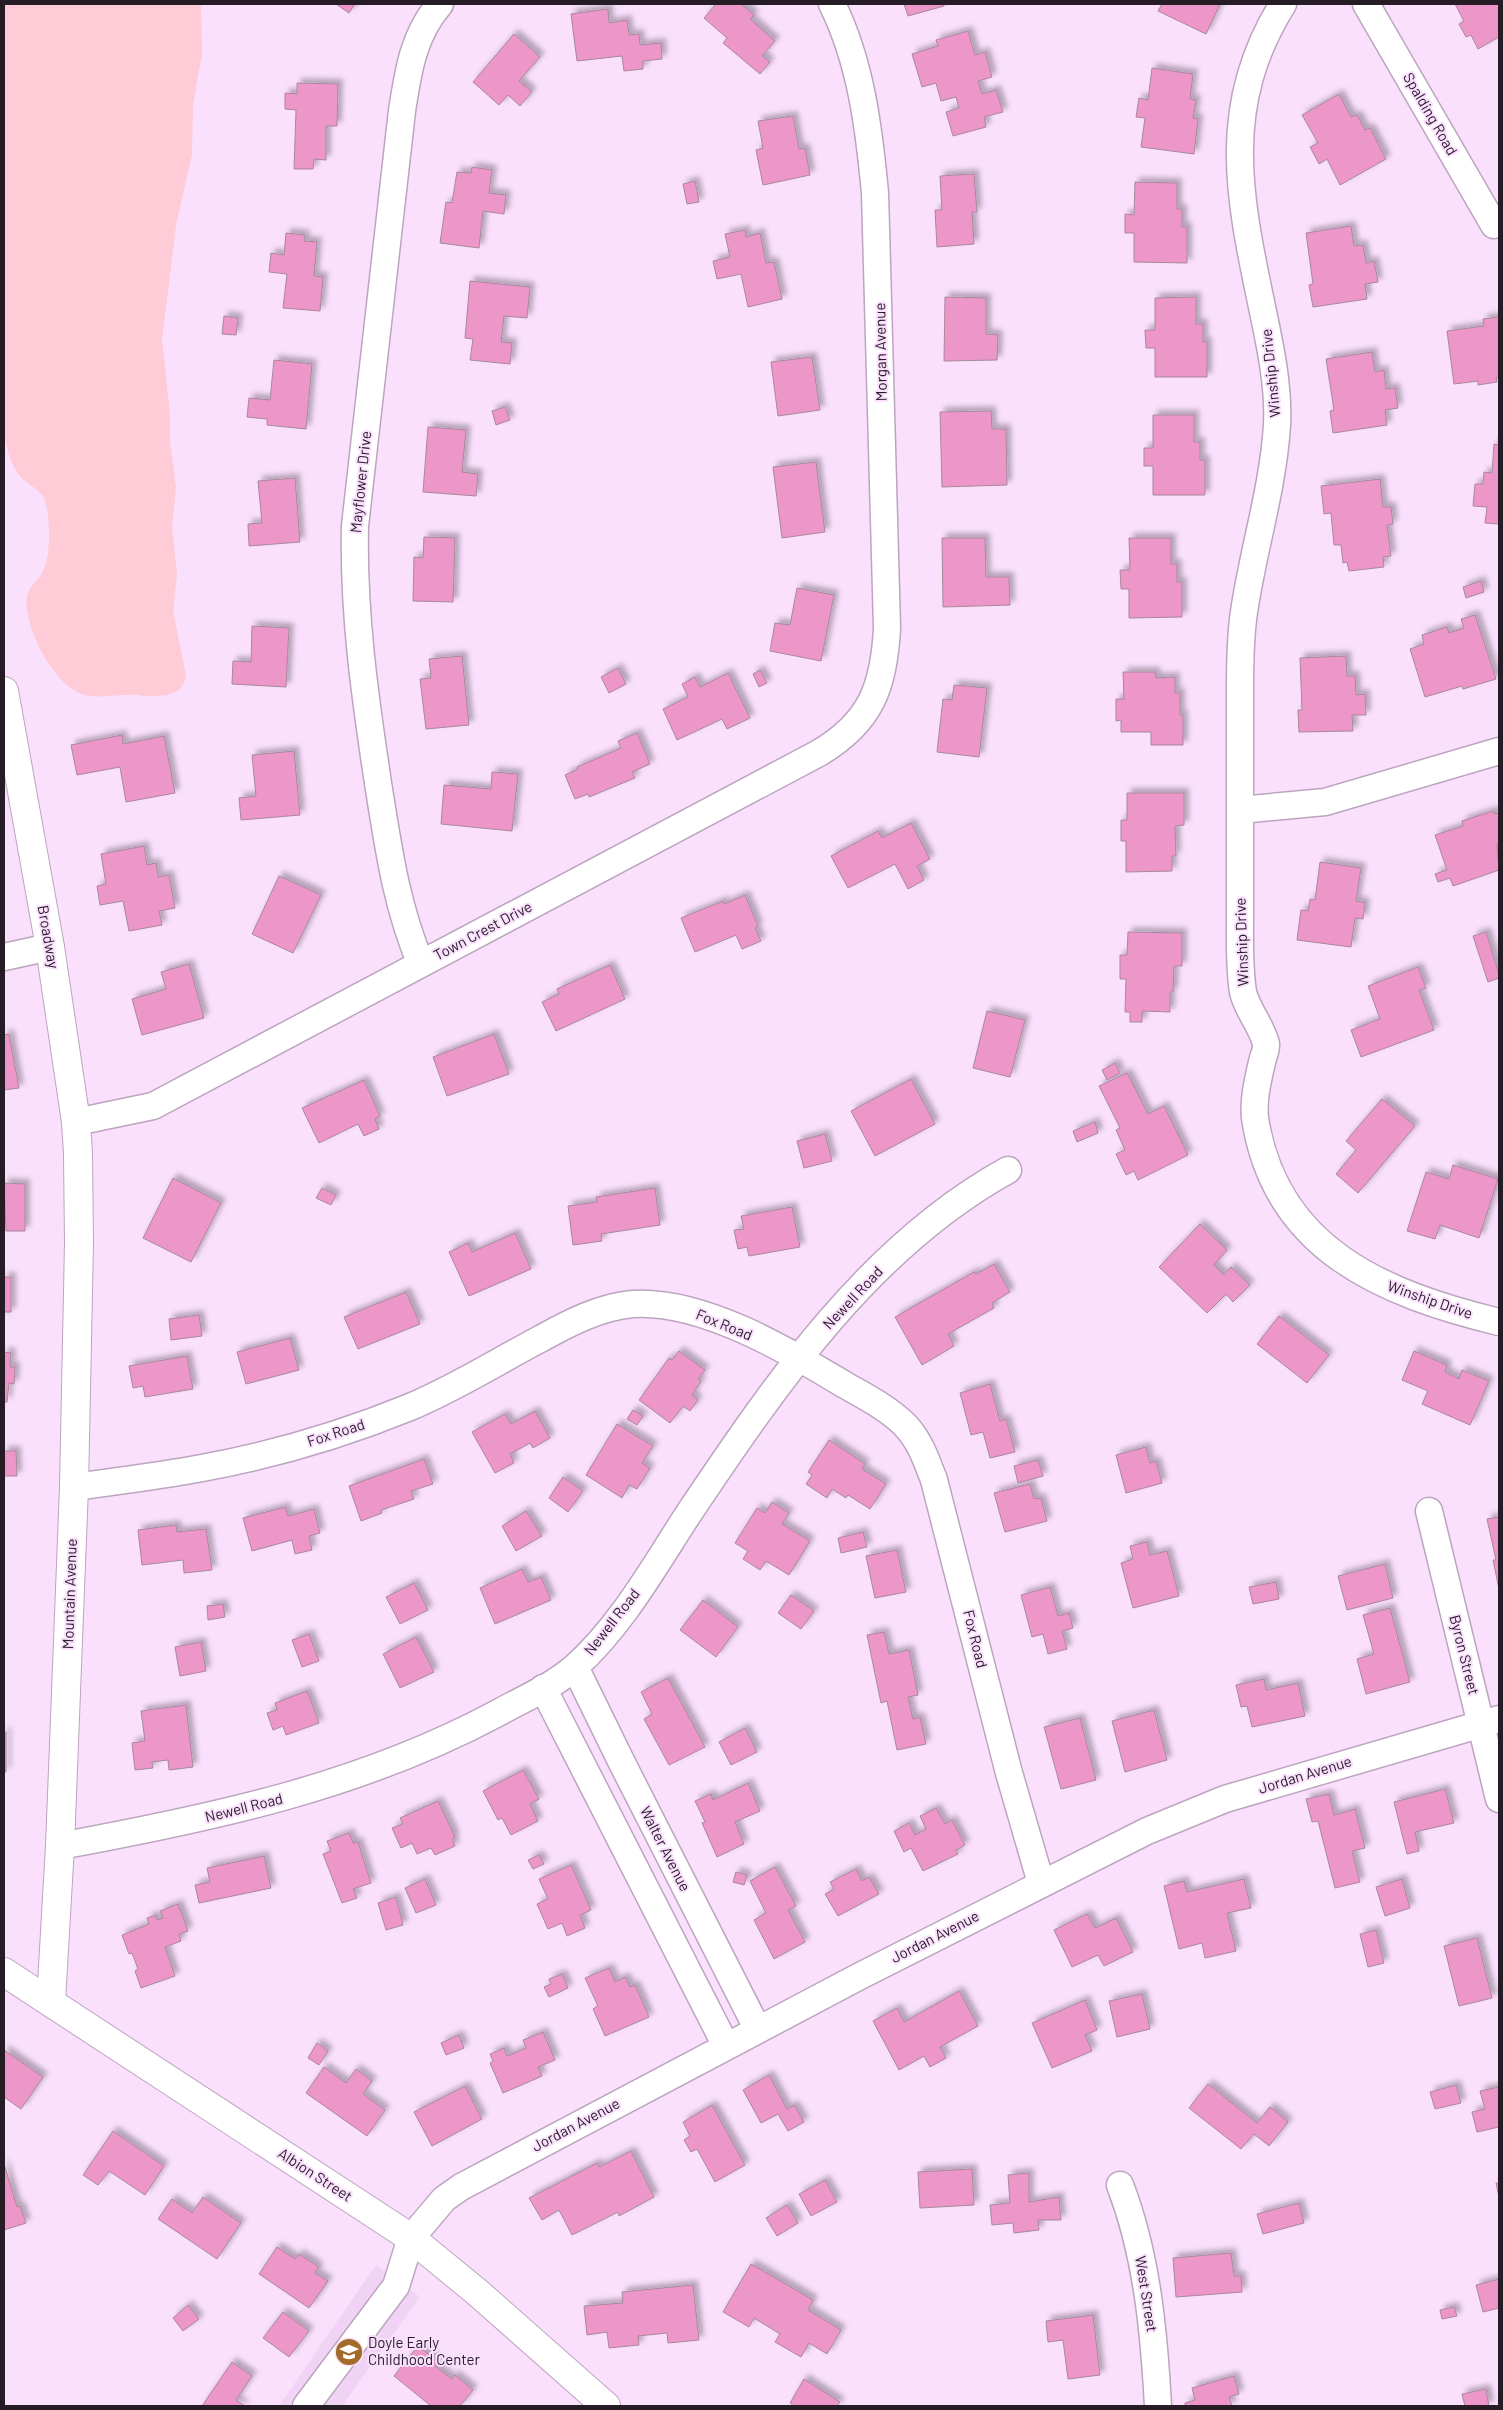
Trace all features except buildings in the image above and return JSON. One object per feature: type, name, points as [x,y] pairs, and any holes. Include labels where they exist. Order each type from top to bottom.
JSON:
[{"type":"main road","name":"Broadway","points":[[4,691],[50,947],[76,1122],[79,1186]]},
{"type":"main road","name":"Mountain Avenue","points":[[51,2001],[60,1846],[74,1487],[79,1186]]},
{"type":"main road","name":"Albion Street","points":[[4,1972],[411,2238],[477,2292],[606,2406]]},
{"type":"street","name":"Mayflower Drive","points":[[421,964],[399,905],[381,803],[364,692],[356,612],[354,561],[355,526],[402,111],[410,62],[418,37],[440,4]]},
{"type":"street","name":"Morgan Avenue","points":[[832,4],[841,22],[859,80],[869,128],[875,193],[888,628],[881,678],[871,704]]},
{"type":"street","name":"Winship Drive","points":[[1283,4],[1274,18],[1254,68],[1246,96],[1238,140],[1243,212],[1274,374],[1277,423],[1268,486],[1244,612],[1241,638],[1242,984],[1248,1006],[1266,1045],[1256,1091],[1255,1116],[1259,1137],[1277,1185],[1302,1225],[1347,1264],[1414,1297],[1456,1311],[1499,1322]]},
{"type":"street","name":"Spalding Road","points":[[1366,4],[1494,225]]},
{"type":"street","name":"Town Crest Drive","points":[[76,1122],[153,1106],[819,753],[848,734],[860,721],[871,704]]},
{"type":"street","points":[[1240,810],[1325,802],[1499,752]]},
{"type":"street","points":[[4,957],[50,947]]},
{"type":"street","name":"Newell Road","points":[[60,1846],[166,1827],[317,1788],[418,1753],[543,1688],[575,1667],[607,1632],[634,1596],[798,1357],[899,1249],[959,1199],[1008,1170]]},
{"type":"street","name":"Fox Road","points":[[74,1487],[202,1468],[282,1450],[340,1433],[435,1397],[560,1328],[589,1316],[630,1304],[658,1304],[714,1318],[798,1357],[885,1408],[904,1424],[921,1445],[934,1480],[1014,1792],[1041,1883]]},
{"type":"street","name":"Byron Street","points":[[1429,1512],[1490,1721],[1499,1799]]},
{"type":"street","name":"Walter Avenue","points":[[575,1667],[758,2030]]},
{"type":"street","points":[[543,1688],[726,2046]]},
{"type":"street","name":"Jordan Avenue","points":[[411,2238],[444,2199],[461,2186],[726,2046],[1147,1830],[1225,1799],[1490,1721]]},
{"type":"street","name":"West Street","points":[[1120,2185],[1132,2220],[1148,2301],[1156,2358],[1158,2406]]},
{"type":"street","points":[[306,2406],[396,2286],[411,2238]]},
{"type":"shaded area","points":[[4,4],[201,4],[202,53],[193,105],[192,155],[176,225],[162,339],[170,414],[170,441],[176,488],[172,526],[177,575],[173,611],[186,675],[181,687],[168,695],[98,697],[85,695],[74,690],[52,668],[35,638],[30,623],[27,596],[46,564],[49,547],[49,528],[45,499],[18,473],[10,457],[4,435]]},
{"type":"shaded area","name":"Doyle Early Childhood Center","points":[[376,2265],[420,2297],[342,2406],[279,2406]]},
{"type":"place","name":"Doyle Early Childhood Center","points":[[349,2352]]}]
